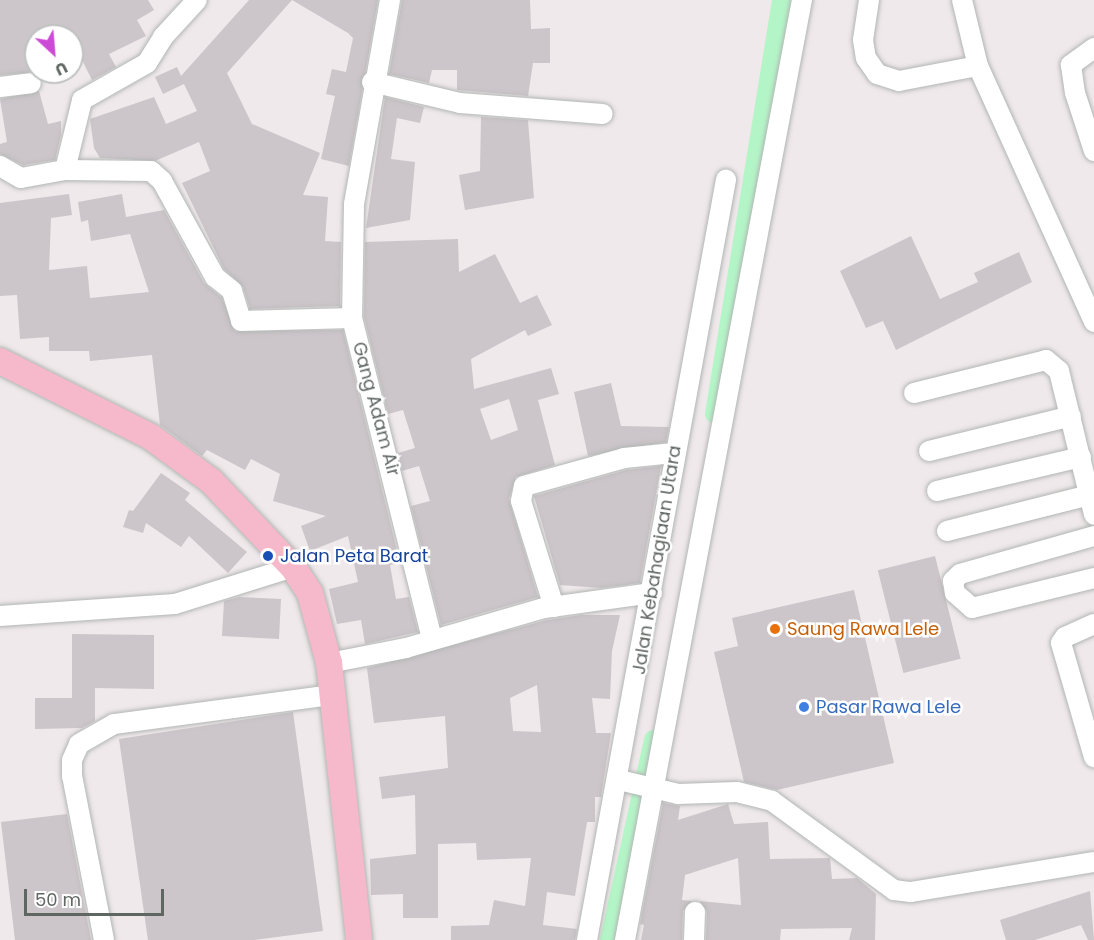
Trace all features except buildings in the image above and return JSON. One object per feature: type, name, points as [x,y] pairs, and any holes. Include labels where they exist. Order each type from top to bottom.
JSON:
[{"type":"main road","points":[[0,361],[151,438],[211,481],[293,567],[310,593],[328,663],[359,940]]},
{"type":"street","points":[[65,170],[82,99],[147,63],[163,37],[197,0]]},
{"type":"street","name":"Gang Adam Air","points":[[390,0],[372,82],[354,204],[352,318],[432,640]]},
{"type":"street","points":[[625,940],[650,790],[802,0]]},
{"type":"street","points":[[870,0],[863,40],[866,58],[877,74],[899,81],[978,66]]},
{"type":"street","points":[[962,0],[978,66],[1094,322]]},
{"type":"street","points":[[1094,48],[1071,65],[1094,151]]},
{"type":"street","points":[[372,82],[460,103],[603,114]]},
{"type":"street","points":[[0,87],[24,84]]},
{"type":"street","points":[[0,166],[21,178],[65,170],[151,171],[162,181],[215,277],[232,291],[241,321],[352,318]]},
{"type":"street","name":"Jalan Kebahagiaan Utara","points":[[587,940],[622,781],[674,453],[726,180]]},
{"type":"street","points":[[914,393],[1046,360],[1059,371],[1094,516]]},
{"type":"street","points":[[929,451],[1071,416]]},
{"type":"street","points":[[554,607],[521,501],[524,486],[624,458],[674,453]]},
{"type":"street","points":[[937,491],[1081,457]]},
{"type":"street","points":[[947,531],[1089,495]]},
{"type":"street","points":[[1094,536],[960,574],[953,581],[955,593],[972,608],[1094,578]]},
{"type":"street","points":[[0,616],[175,604],[293,567]]},
{"type":"street","points":[[328,663],[432,640],[554,607],[652,593]]},
{"type":"street","points":[[1094,624],[1065,637],[1061,644],[1094,757]]},
{"type":"street","points":[[104,940],[72,776],[72,760],[79,744],[114,724],[332,695]]},
{"type":"street","points":[[622,781],[650,790],[737,792],[772,801],[894,890],[910,892],[1094,862]]},
{"type":"street","points":[[694,940],[695,912]]},
{"type":"waterway","points":[[715,414],[782,0]]},
{"type":"waterway","points":[[610,940],[654,740]]},
{"type":"place","name":"Jalan Peta Barat","points":[[268,556]]},
{"type":"place","name":"Saung Rawa Lele","points":[[775,629]]},
{"type":"place","name":"Pasar Rawa Lele","points":[[804,707]]}]
